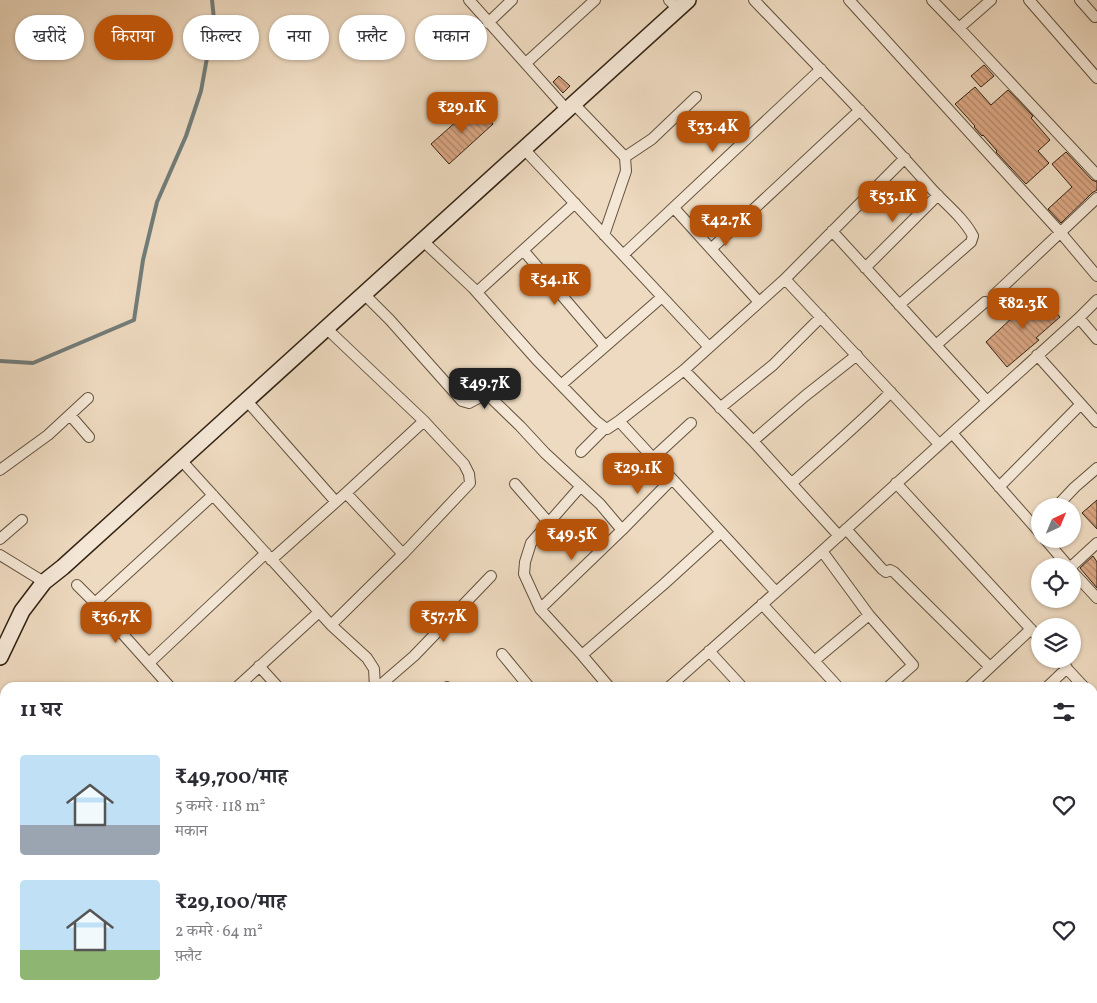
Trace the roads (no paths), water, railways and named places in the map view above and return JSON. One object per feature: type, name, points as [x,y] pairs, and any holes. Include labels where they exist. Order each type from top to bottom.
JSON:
[{"type":"street","points":[[469,0],[526,63],[570,107],[625,157],[626,171],[604,235]]},
{"type":"street","points":[[488,23],[512,0]]},
{"type":"street","points":[[526,63],[595,0]]},
{"type":"street","points":[[754,0],[969,227],[973,236],[971,242],[899,305]]},
{"type":"street","points":[[849,0],[1060,232],[1097,276]]},
{"type":"street","points":[[932,0],[1097,175]]},
{"type":"street","points":[[959,28],[991,0]]},
{"type":"street","points":[[1029,0],[1097,78]]},
{"type":"street","points":[[1080,0],[1095,17]]},
{"type":"street","points":[[0,657],[22,611],[44,582],[247,401],[570,107],[678,3]]},
{"type":"street","points":[[624,256],[821,69]]},
{"type":"street","points":[[625,157],[652,139],[696,97]]},
{"type":"street","points":[[711,249],[860,110]]},
{"type":"street","points":[[524,148],[709,348]]},
{"type":"street","points":[[581,452],[605,428],[609,428],[619,421],[709,348],[785,279],[905,158]]},
{"type":"street","points":[[865,268],[938,195]]},
{"type":"street","points":[[994,295],[1097,198]]},
{"type":"street","points":[[477,292],[575,203]]},
{"type":"street","points":[[674,208],[759,302]]},
{"type":"street","points":[[832,231],[987,401]]},
{"type":"street","points":[[423,241],[477,292],[536,359],[605,428]]},
{"type":"street","points":[[524,250],[605,346]]},
{"type":"street","points":[[785,279],[939,444]]},
{"type":"street","points":[[364,294],[390,320],[462,401],[469,403],[484,395],[489,396],[545,453],[600,504],[622,530]]},
{"type":"street","points":[[561,385],[662,297]]},
{"type":"street","points":[[682,682],[709,651],[822,551],[1097,300]]},
{"type":"street","points":[[936,345],[985,302]]},
{"type":"street","points":[[720,408],[773,365],[821,317]]},
{"type":"street","points":[[1079,318],[1097,339]]},
{"type":"street","points":[[326,328],[424,421],[464,464],[469,474],[470,484],[404,554],[331,625]]},
{"type":"street","points":[[753,441],[805,396],[857,355]]},
{"type":"street","points":[[1037,356],[1097,422]]},
{"type":"street","points":[[684,370],[792,483],[842,532],[882,569],[886,572],[890,570],[894,572],[990,667]]},
{"type":"street","points":[[792,483],[891,392]]},
{"type":"street","points":[[0,470],[48,435],[88,398]]},
{"type":"street","points":[[247,401],[336,502]]},
{"type":"street","points":[[999,486],[1080,404]]},
{"type":"street","points":[[70,415],[89,437]]},
{"type":"street","points":[[149,663],[268,556],[336,502],[424,421]]},
{"type":"street","points":[[619,421],[776,592]]},
{"type":"street","points":[[653,458],[691,423]]},
{"type":"street","points":[[952,433],[1031,520]]},
{"type":"street","points":[[181,460],[331,625],[367,658],[374,669],[375,682]]},
{"type":"street","points":[[1065,498],[1097,468]]},
{"type":"street","points":[[540,610],[672,479]]},
{"type":"street","points":[[896,483],[1031,630],[974,682]]},
{"type":"street","points":[[515,484],[549,522]]},
{"type":"street","points":[[581,486],[531,543],[525,562],[524,574],[540,610],[582,654],[605,682]]},
{"type":"street","points":[[346,493],[404,554]]},
{"type":"street","points":[[95,603],[213,495]]},
{"type":"street","points":[[0,539],[22,520]]},
{"type":"street","points":[[582,654],[721,532]]},
{"type":"street","points":[[1080,558],[1097,542]]},
{"type":"street","points":[[1053,548],[1061,558]]},
{"type":"street","points":[[822,551],[869,615],[913,664],[894,682]]},
{"type":"street","points":[[0,555],[44,582]]},
{"type":"street","points":[[383,682],[414,656],[491,576]]},
{"type":"street","points":[[1081,581],[1097,598]]},
{"type":"street","points":[[77,585],[166,682]]},
{"type":"street","points":[[762,604],[833,682]]},
{"type":"street","points":[[242,682],[319,612]]},
{"type":"street","points":[[814,661],[869,615]]},
{"type":"street","points":[[709,651],[737,682]]},
{"type":"street","points":[[502,654],[525,682]]},
{"type":"street","points":[[259,666],[274,682]]},
{"type":"street","points":[[1052,682],[1067,668],[1080,682]]},
{"type":"waterway","points":[[0,361],[33,363],[134,320],[143,260],[157,202],[186,136],[201,91],[214,19],[212,0]]}]
